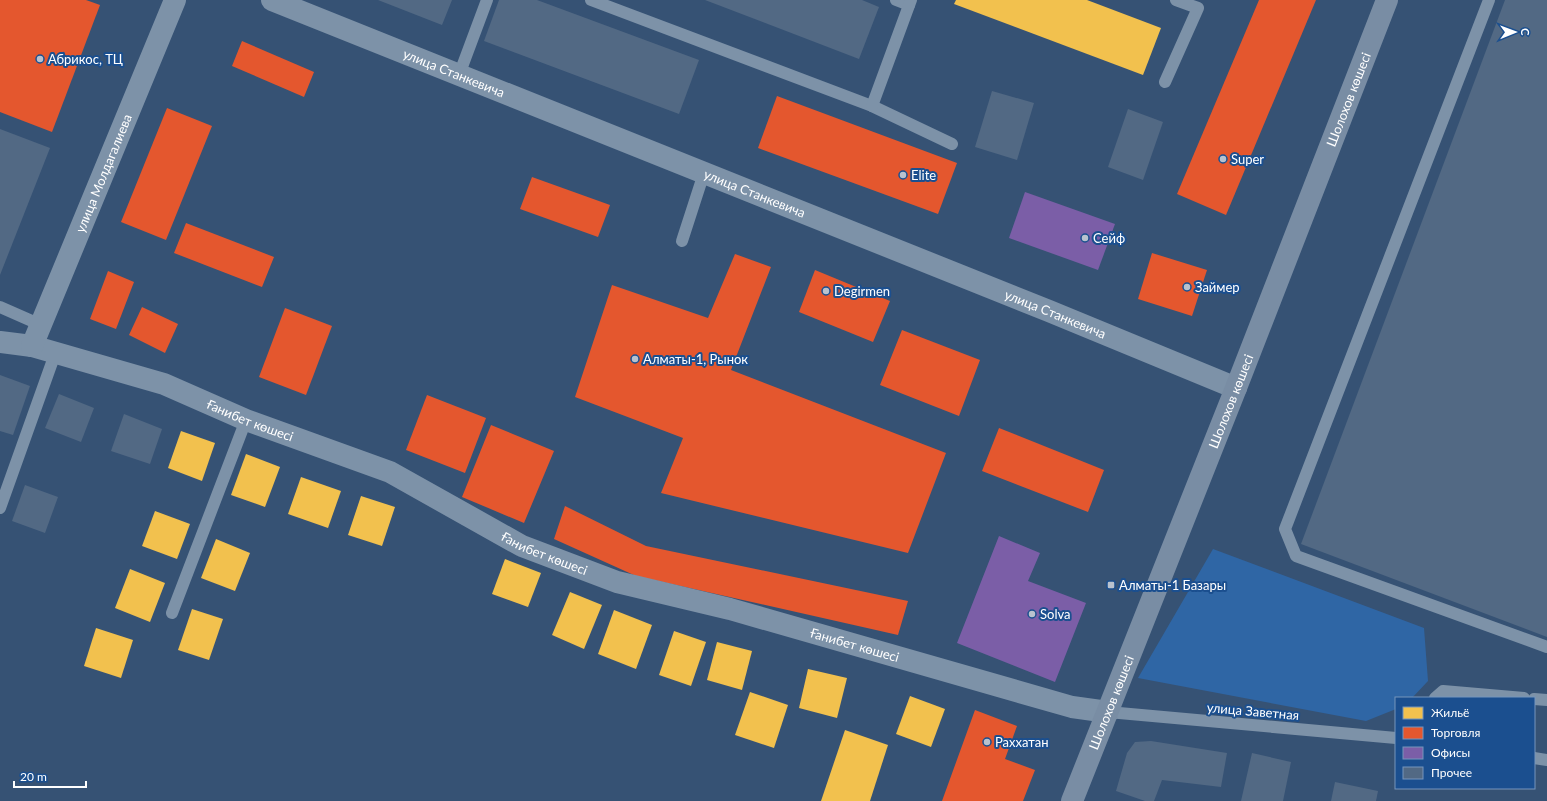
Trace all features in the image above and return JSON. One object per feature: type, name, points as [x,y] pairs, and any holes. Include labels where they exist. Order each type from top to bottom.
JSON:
[{"type":"main road","name":"Шолохов көшесі","points":[[1072,801],[1236,388],[1387,0]]},
{"type":"street","name":"улица Молдагалиева","points":[[32,346],[175,0]]},
{"type":"street","name":"улица Станкевича","points":[[272,0],[1236,388]]},
{"type":"street","name":"Ғанибет көшесі","points":[[0,342],[32,346],[55,354],[164,384],[246,420],[390,472],[522,546],[617,582],[730,609],[1072,707],[1108,712]]},
{"type":"lane","points":[[459,75],[487,0]]},
{"type":"lane","points":[[591,0],[872,106],[952,144]]},
{"type":"lane","points":[[872,106],[910,3],[896,0]]},
{"type":"lane","points":[[1165,82],[1198,8],[1176,0]]},
{"type":"lane","points":[[1489,0],[1285,529],[1296,556],[1547,647]]},
{"type":"lane","points":[[682,241],[704,173]]},
{"type":"lane","points":[[0,308],[41,325]]},
{"type":"lane","points":[[0,508],[55,354]]},
{"type":"lane","points":[[172,613],[246,420]]},
{"type":"lane","points":[[1436,697],[1443,691],[1512,697]]},
{"type":"lane","points":[[1535,699],[1547,700]]},
{"type":"lane","name":"улица Заветная","points":[[1108,712],[1393,736]]},
{"type":"lane","points":[[1535,758],[1547,760]]},
{"type":"shaded area","points":[[1213,549],[1424,628],[1428,681],[1413,697],[1395,697],[1395,709],[1366,721],[1138,678]]},
{"type":"building: Жильё","points":[[956,0],[1087,0],[1161,28],[1143,75],[954,4]]},
{"type":"building: Жильё","points":[[181,431],[215,443],[202,481],[168,468]]},
{"type":"building: Жильё","points":[[246,454],[280,467],[265,507],[231,495]]},
{"type":"building: Жильё","points":[[301,477],[341,491],[328,528],[288,514]]},
{"type":"building: Жильё","points":[[361,496],[395,507],[382,546],[348,535]]},
{"type":"building: Жильё","points":[[155,511],[190,524],[177,559],[142,546]]},
{"type":"building: Жильё","points":[[216,539],[250,553],[235,591],[201,578]]},
{"type":"building: Жильё","points":[[505,559],[541,573],[528,607],[492,594]]},
{"type":"building: Жильё","points":[[130,569],[165,583],[150,622],[115,608]]},
{"type":"building: Жильё","points":[[570,592],[602,605],[584,649],[552,635]]},
{"type":"building: Жильё","points":[[192,609],[223,619],[209,660],[178,650]]},
{"type":"building: Жильё","points":[[614,610],[652,625],[636,669],[598,654]]},
{"type":"building: Жильё","points":[[96,628],[133,640],[121,678],[84,666]]},
{"type":"building: Жильё","points":[[674,631],[706,642],[691,686],[659,675]]},
{"type":"building: Жильё","points":[[717,642],[752,651],[742,690],[707,680]]},
{"type":"building: Жильё","points":[[808,669],[847,678],[837,718],[799,708]]},
{"type":"building: Жильё","points":[[750,692],[788,705],[774,748],[735,735]]},
{"type":"building: Жильё","points":[[910,696],[945,709],[931,747],[896,734]]},
{"type":"building: Жильё","points":[[845,730],[888,745],[870,801],[821,801]]},
{"type":"building: Торговля","name":"Абрикос, ТЦ","points":[[0,0],[86,0],[100,5],[52,132],[0,112]]},
{"type":"building: Торговля","points":[[1259,0],[1316,0],[1226,215],[1177,194]]},
{"type":"building: Торговля","points":[[242,41],[314,72],[304,97],[232,66]]},
{"type":"building: Торговля","points":[[777,96],[957,163],[938,214],[758,148]]},
{"type":"building: Торговля","points":[[167,108],[212,126],[166,240],[121,222]]},
{"type":"building: Торговля","points":[[532,177],[610,205],[598,237],[520,209]]},
{"type":"building: Торговля","points":[[186,223],[274,257],[262,287],[174,253]]},
{"type":"building: Торговля","points":[[1152,253],[1207,270],[1192,316],[1138,299]]},
{"type":"building: Торговля","points":[[735,254],[771,267],[731,370],[946,453],[908,553],[661,493],[683,438],[575,397],[612,285],[708,318]]},
{"type":"building: Торговля","points":[[815,270],[890,301],[873,342],[799,312]]},
{"type":"building: Торговля","points":[[108,271],[134,282],[116,329],[90,319]]},
{"type":"building: Торговля","points":[[142,307],[178,324],[165,353],[129,335]]},
{"type":"building: Торговля","points":[[285,308],[332,326],[306,395],[259,377]]},
{"type":"building: Торговля","points":[[902,330],[980,360],[959,416],[880,385]]},
{"type":"building: Торговля","points":[[427,395],[486,418],[465,473],[406,450]]},
{"type":"building: Торговля","points":[[491,425],[554,451],[524,523],[462,497]]},
{"type":"building: Торговля","points":[[999,428],[1104,470],[1088,512],[982,471]]},
{"type":"building: Торговля","points":[[565,506],[646,546],[908,601],[898,635],[636,576],[554,539]]},
{"type":"building: Торговля","name":"Раххатан","points":[[975,710],[1017,726],[1005,759],[1035,770],[1023,801],[942,801]]},
{"type":"building: Офисы","points":[[1025,192],[1115,224],[1098,270],[1009,238]]},
{"type":"building: Офисы","points":[[999,536],[1040,553],[1028,581],[1086,603],[1055,682],[957,643]]},
{"type":"building: Прочее","points":[[378,0],[452,0],[442,25]]},
{"type":"building: Прочее","points":[[499,0],[537,0],[699,60],[679,114],[484,41]]},
{"type":"building: Прочее","points":[[705,0],[862,0],[879,7],[859,59]]},
{"type":"building: Прочее","points":[[1505,0],[1547,0],[1547,637],[1301,544]]},
{"type":"building: Прочее","points":[[992,91],[1034,103],[1017,160],[975,147]]},
{"type":"building: Прочее","points":[[1128,109],[1163,122],[1143,180],[1108,167]]},
{"type":"building: Прочее","points":[[0,129],[50,148],[0,275]]},
{"type":"building: Прочее","points":[[0,375],[30,386],[13,435],[0,431]]},
{"type":"building: Прочее","points":[[59,394],[94,408],[81,442],[45,428]]},
{"type":"building: Прочее","points":[[124,414],[162,429],[150,464],[111,451]]},
{"type":"building: Прочее","points":[[25,485],[58,497],[45,533],[12,521]]},
{"type":"building: Прочее","points":[[1151,741],[1227,753],[1221,787],[1162,780],[1154,801],[1145,801],[1116,791],[1127,753],[1135,742]]},
{"type":"building: Прочее","points":[[1252,753],[1291,762],[1283,801],[1241,801]]},
{"type":"building: Прочее","points":[[1335,782],[1378,791],[1376,801],[1331,801]]},
{"type":"place","name":"Абрикос, ТЦ","points":[[40,59]]},
{"type":"place","name":"Super","points":[[1223,159]]},
{"type":"place","name":"Elite","points":[[903,175]]},
{"type":"place","name":"Сейф","points":[[1085,238]]},
{"type":"place","name":"Займер","points":[[1187,287]]},
{"type":"place","name":"Degirmen","points":[[826,291]]},
{"type":"place","name":"Алматы-1, Рынок","points":[[635,359]]},
{"type":"place","name":"Алматы-1 Базары","points":[[1111,585]]},
{"type":"place","name":"Solva","points":[[1032,614]]},
{"type":"place","name":"Раххатан","points":[[987,742]]}]
